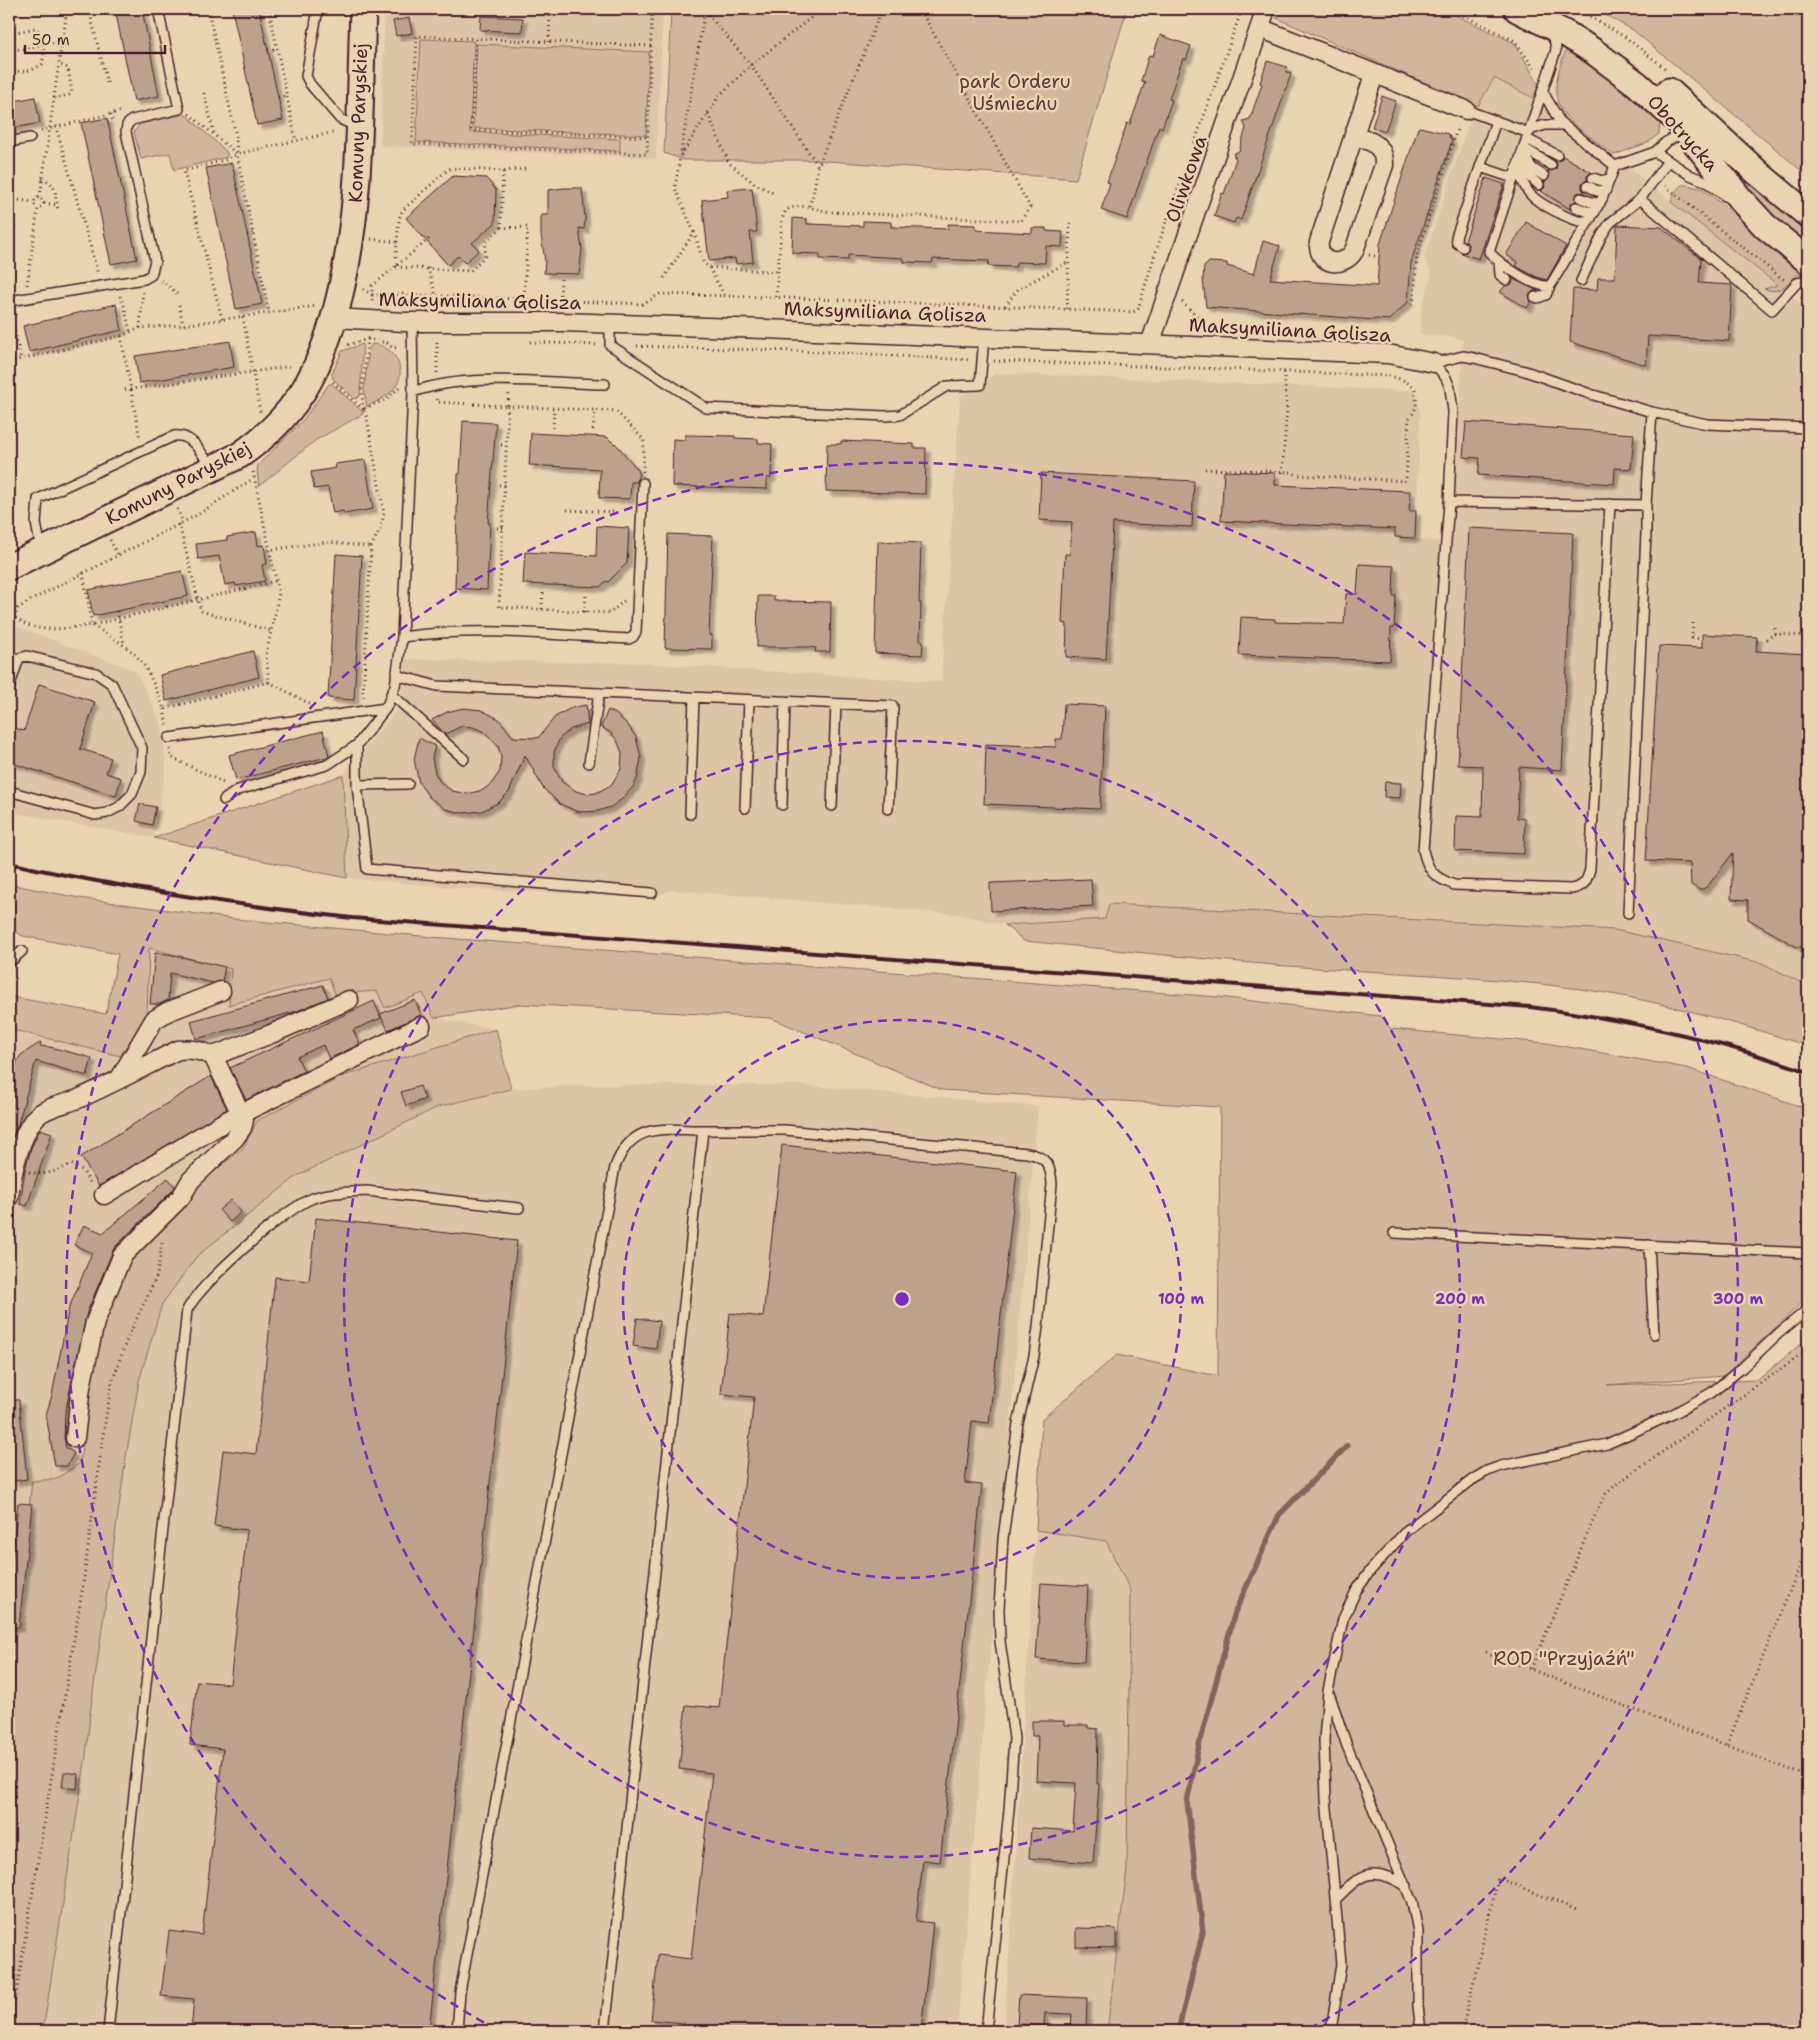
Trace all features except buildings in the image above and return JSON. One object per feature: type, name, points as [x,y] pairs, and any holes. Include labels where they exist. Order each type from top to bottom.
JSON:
[{"type":"street","name":"Komuny Paryskiej","points":[[9,567],[212,470],[253,446],[273,429],[292,408],[315,370],[326,342],[326,312],[342,289],[349,255],[356,197],[350,129],[363,9]]},
{"type":"street","name":"Oliwkowa","points":[[1150,344],[1266,9]]},
{"type":"street","name":"Obotrycka","points":[[1517,9],[1567,20],[1629,57],[1716,132],[1759,174],[1808,215]]},
{"type":"street","name":"Obotrycka","points":[[1542,16],[1619,70],[1671,114],[1687,131],[1741,200],[1765,226],[1808,261]]},
{"type":"street","points":[[1260,28],[1374,75],[1464,116]]},
{"type":"street","points":[[1354,135],[1378,145],[1383,151],[1384,165],[1354,251],[1350,258],[1338,263],[1331,262],[1324,258],[1319,242],[1354,135],[1374,75]]},
{"type":"street","name":"Maksymiliana Golisza","points":[[326,312],[412,322],[610,324],[1388,354],[1434,363]]},
{"type":"street","points":[[120,1078],[154,1020],[167,1012],[221,992]]},
{"type":"street","points":[[213,1056],[271,1034],[349,1000]]},
{"type":"street","points":[[104,1195],[226,1121],[421,1026]]},
{"type":"street","points":[[9,1197],[12,1175],[22,1144],[28,1129],[37,1116],[178,1050],[188,1048],[213,1056],[244,1124],[240,1132],[192,1180],[181,1197],[122,1256],[95,1322],[81,1387],[76,1438]]},
{"type":"lane","points":[[9,301],[144,279],[151,275],[155,261],[126,132],[127,124],[132,120],[179,109],[158,9]]},
{"type":"lane","points":[[318,9],[306,76],[310,84],[350,129]]},
{"type":"lane","points":[[1542,16],[1555,43],[1556,50],[1529,134],[1513,178],[1505,192],[1485,252],[1543,287],[1550,286]]},
{"type":"lane","points":[[1543,89],[1551,108],[1564,125],[1615,166]]},
{"type":"lane","points":[[1464,116],[1496,122],[1529,134],[1557,155]]},
{"type":"lane","points":[[1463,247],[1457,243],[1457,234],[1463,217],[1474,199],[1479,184],[1480,167],[1496,122]]},
{"type":"lane","points":[[1529,134],[1545,126],[1564,125]]},
{"type":"lane","points":[[1535,297],[1538,298],[1546,295],[1600,203],[1615,166],[1656,152],[1666,142],[1687,131],[1700,128],[1716,132]]},
{"type":"lane","points":[[9,142],[30,138]]},
{"type":"lane","points":[[1523,150],[1551,165]]},
{"type":"lane","points":[[1523,150],[1532,168],[1544,176]]},
{"type":"lane","points":[[1656,152],[1690,175],[1705,181],[1765,226]]},
{"type":"lane","points":[[1581,281],[1602,235],[1610,223],[1640,199],[1668,161]]},
{"type":"lane","points":[[1518,164],[1539,185]]},
{"type":"lane","points":[[1518,164],[1525,187],[1531,196],[1553,210],[1577,220],[1584,221],[1593,215]]},
{"type":"lane","points":[[1480,167],[1513,178]]},
{"type":"lane","points":[[1606,190],[1597,191],[1590,182],[1610,178]]},
{"type":"lane","points":[[1581,198],[1600,203]]},
{"type":"lane","points":[[1640,199],[1772,310],[1797,283],[1808,280]]},
{"type":"lane","points":[[1576,207],[1593,215]]},
{"type":"lane","points":[[1463,217],[1472,220]]},
{"type":"lane","points":[[1457,234],[1468,233]]},
{"type":"lane","points":[[1499,261],[1500,275],[1507,280]]},
{"type":"lane","points":[[224,800],[238,790],[326,766],[356,745],[386,708],[396,675],[402,637],[413,392],[412,322]]},
{"type":"lane","points":[[610,324],[610,345],[706,408],[730,410],[900,415],[947,386],[980,385],[984,337]]},
{"type":"lane","points":[[1610,504],[1590,869],[1587,881],[1580,887],[1571,888],[1454,885],[1438,879],[1426,866],[1423,850],[1449,502],[1452,399],[1446,378],[1434,363],[1464,356],[1474,358],[1525,371],[1590,394],[1652,412],[1707,424],[1808,428]]},
{"type":"lane","points":[[413,392],[428,387],[469,380],[605,384]]},
{"type":"lane","points":[[1628,913],[1646,505],[1652,412]]},
{"type":"lane","points":[[42,551],[36,523],[38,499],[174,436],[182,435],[189,438],[212,470]]},
{"type":"lane","points":[[402,637],[435,632],[470,631],[629,639],[633,637],[636,632],[643,483]]},
{"type":"lane","points":[[1449,502],[1646,505]]},
{"type":"lane","points":[[9,688],[19,658],[28,656],[96,673],[112,684],[142,748],[141,772],[132,794],[119,807],[107,813],[95,815],[9,791]]},
{"type":"lane","points":[[396,675],[437,686],[893,706],[888,810]]},
{"type":"lane","points":[[589,763],[599,693]]},
{"type":"lane","points":[[391,694],[464,759]]},
{"type":"lane","points":[[690,814],[694,697]]},
{"type":"lane","points":[[745,808],[749,700]]},
{"type":"lane","points":[[782,805],[785,701]]},
{"type":"lane","points":[[832,806],[836,704]]},
{"type":"lane","points":[[169,738],[386,708]]},
{"type":"lane","points":[[356,745],[367,869],[652,893]]},
{"type":"lane","points":[[358,784],[408,784]]},
{"type":"lane","points":[[9,962],[22,951]]},
{"type":"lane","points":[[457,2031],[460,1992],[615,1167],[625,1146],[644,1133],[658,1130],[785,1130],[1027,1153],[1042,1157],[1052,1172],[1034,1356],[1014,1444],[1000,1580],[1000,1641],[1014,1738],[1009,1810],[986,2031]]},
{"type":"lane","points":[[605,2031],[703,1130]]},
{"type":"lane","points":[[108,2031],[187,1310],[203,1288],[278,1219],[302,1203],[321,1196],[366,1191],[520,1208]]},
{"type":"lane","points":[[1394,1233],[1808,1253]]},
{"type":"lane","points":[[1649,1245],[1654,1334]]},
{"type":"lane","points":[[1331,2031],[1341,1964],[1326,1788],[1324,1740],[1328,1691],[1335,1653],[1349,1604],[1370,1571],[1407,1530],[1472,1480],[1487,1471],[1606,1444],[1673,1414],[1711,1393],[1808,1309]]},
{"type":"lane","points":[[1328,1691],[1347,1746],[1407,1886],[1412,1902],[1418,1931],[1418,2006],[1421,2031]]},
{"type":"lane","points":[[1336,1900],[1353,1882],[1366,1874],[1389,1875],[1407,1886]]},
{"type":"path","points":[[61,48],[64,48],[67,44],[63,38],[67,9]]},
{"type":"path","points":[[90,9],[107,83]]},
{"type":"path","points":[[208,9],[236,136],[243,187],[269,313]]},
{"type":"path","points":[[269,9],[296,141]]},
{"type":"path","points":[[549,42],[550,9]]},
{"type":"path","points":[[651,46],[417,36],[412,144],[647,154],[648,137],[651,46],[652,9]]},
{"type":"path","points":[[679,158],[719,96],[751,65],[822,9]]},
{"type":"path","points":[[809,206],[818,166],[882,9]]},
{"type":"path","points":[[776,297],[782,218],[786,210],[793,206],[809,206],[831,212],[1021,221],[1030,207],[920,9]]},
{"type":"path","points":[[429,240],[372,286],[372,295],[644,304],[660,294],[1133,312],[1138,309],[1156,251],[1242,9]]},
{"type":"path","points":[[1450,9],[1515,41],[1543,89]]},
{"type":"path","points":[[704,10],[751,65],[818,166]]},
{"type":"path","points":[[704,10],[675,188],[694,232],[703,261],[725,296]]},
{"type":"path","points":[[9,54],[11,48],[10,35],[30,28],[39,30],[43,43],[42,64],[25,71],[13,70],[9,66]]},
{"type":"path","points":[[57,43],[59,39],[63,38]]},
{"type":"path","points":[[476,39],[472,130],[648,137]]},
{"type":"path","points":[[11,48],[21,50],[43,43],[57,43]]},
{"type":"path","points":[[57,43],[61,48],[40,197],[44,203],[57,205]]},
{"type":"path","points":[[268,50],[277,49]]},
{"type":"path","points":[[54,98],[69,96],[72,92],[68,68],[59,64]]},
{"type":"path","points":[[204,93],[215,136]]},
{"type":"path","points":[[278,97],[286,96]]},
{"type":"path","points":[[183,108],[237,154]]},
{"type":"path","points":[[102,286],[56,126],[125,110]]},
{"type":"path","points":[[111,114],[115,132]]},
{"type":"path","points":[[708,114],[729,163],[755,184],[773,193]]},
{"type":"path","points":[[1412,304],[1417,254],[1458,126],[1464,116]]},
{"type":"path","points":[[222,320],[184,171],[228,159],[237,154],[350,129]]},
{"type":"path","points":[[396,267],[398,218],[402,211],[445,172],[452,168],[503,171],[525,169]]},
{"type":"path","points":[[501,228],[503,171]]},
{"type":"path","points":[[42,179],[53,184],[58,210]]},
{"type":"path","points":[[1664,186],[1793,287]]},
{"type":"path","points":[[238,188],[243,187]]},
{"type":"path","points":[[9,231],[14,230],[9,198],[34,202],[40,197]]},
{"type":"path","points":[[34,202],[38,208],[26,289],[36,288]]},
{"type":"path","points":[[38,208],[43,206],[44,203]]},
{"type":"path","points":[[1067,309],[1070,223]]},
{"type":"path","points":[[396,267],[470,271],[485,256],[486,242],[501,228],[528,227],[524,299]]},
{"type":"path","points":[[664,278],[694,232]]},
{"type":"path","points":[[247,235],[253,233]]},
{"type":"path","points":[[363,238],[397,242]]},
{"type":"path","points":[[1005,306],[1018,290],[1068,261]]},
{"type":"path","points":[[1411,261],[1416,261]]},
{"type":"path","points":[[708,267],[778,272]]},
{"type":"path","points":[[428,268],[436,296]]},
{"type":"path","points":[[560,300],[561,278]]},
{"type":"path","points":[[140,328],[144,279]]},
{"type":"path","points":[[257,281],[262,280]]},
{"type":"path","points":[[115,284],[124,305],[130,331]]},
{"type":"path","points":[[21,359],[12,319],[25,299]]},
{"type":"path","points":[[1182,302],[1213,332],[1228,332],[1225,369]]},
{"type":"path","points":[[179,305],[182,325]]},
{"type":"path","points":[[9,362],[121,336],[140,328],[182,325],[269,313],[326,312]]},
{"type":"path","points":[[243,316],[261,417],[267,411]]},
{"type":"path","points":[[121,336],[142,450]]},
{"type":"path","points":[[362,712],[371,547],[381,528],[384,513],[367,418],[363,409],[362,389],[368,339],[387,343],[398,356]]},
{"type":"path","points":[[393,348],[412,345],[424,340],[446,340]]},
{"type":"path","points":[[520,342],[826,352],[1284,372],[1398,378],[1415,389],[1417,405],[1416,410],[1409,418],[1406,481],[1298,475],[1291,472],[1206,468]]},
{"type":"path","points":[[125,390],[301,365]]},
{"type":"path","points":[[1282,473],[1287,410],[1284,372]]},
{"type":"path","points":[[332,380],[363,409]]},
{"type":"path","points":[[363,409],[387,399],[398,389],[400,383]]},
{"type":"path","points":[[638,590],[610,613],[499,607],[508,406],[616,411],[644,440],[643,483]]},
{"type":"path","points":[[552,428],[554,408]]},
{"type":"path","points":[[593,430],[595,410]]},
{"type":"path","points":[[9,424],[9,450]]},
{"type":"path","points":[[501,445],[506,445]]},
{"type":"path","points":[[9,614],[83,573],[181,523],[254,478],[279,594],[266,655],[269,682]]},
{"type":"path","points":[[499,485],[504,486]]},
{"type":"path","points":[[176,509],[200,600],[201,612],[271,631]]},
{"type":"path","points":[[567,510],[616,512]]},
{"type":"path","points":[[496,528],[502,528]]},
{"type":"path","points":[[110,538],[118,555]]},
{"type":"path","points":[[268,550],[328,542],[371,547]]},
{"type":"path","points":[[83,573],[92,625],[124,645],[140,660],[149,675],[164,710],[166,723]]},
{"type":"path","points":[[9,589],[16,609],[16,618],[21,622],[42,628],[68,628],[92,625],[276,581]]},
{"type":"path","points":[[542,610],[543,591]]},
{"type":"path","points":[[585,612],[586,594]]},
{"type":"path","points":[[165,601],[166,608]]},
{"type":"path","points":[[117,611],[124,645]]},
{"type":"path","points":[[1693,623],[1692,638],[1702,639]]},
{"type":"path","points":[[1774,634],[1776,628]]},
{"type":"path","points":[[1757,642],[1761,642],[1774,634],[1808,636]]},
{"type":"path","points":[[164,710],[269,682],[312,705]]},
{"type":"path","points":[[171,757],[238,790]]},
{"type":"path","points":[[50,1174],[70,1164],[76,1166],[82,1170],[92,1187],[104,1195]]},
{"type":"path","points":[[10,2031],[83,1585],[112,1382],[127,1339],[157,1276],[164,1214]]},
{"type":"path","points":[[1531,1669],[1598,1508],[1606,1494],[1618,1483],[1808,1350]]},
{"type":"path","points":[[1727,1745],[1808,1546]]},
{"type":"path","points":[[1486,1652],[1808,1777]]},
{"type":"path","points":[[1462,2031],[1498,1878],[1577,1910]]},
{"type":"shaded area","points":[[385,9],[663,9],[656,158],[380,146]]},
{"type":"shaded area","points":[[1494,78],[1548,107],[1632,170],[1808,310],[1808,986],[1762,963],[1615,930],[1109,904],[1105,919],[1005,925],[956,914],[672,890],[652,898],[470,889],[347,878],[343,775],[398,709],[405,659],[640,663],[941,682],[960,397],[996,373],[1416,391],[1420,413],[1416,540],[1453,542],[1463,340],[1453,337],[1420,334],[1422,306],[1432,274],[1424,258],[1467,128]]},
{"type":"shaded area","points":[[13,625],[136,671],[162,725],[166,767],[154,838],[9,812],[9,627]]},
{"type":"shaded area","points":[[149,948],[217,963],[231,969],[229,1005],[329,978],[335,994],[378,991],[423,993],[434,1018],[496,1029],[343,1076],[257,1121],[243,1148],[198,1184],[99,1325],[80,1463],[56,1479],[9,1692],[9,1029],[120,1056],[147,1015]]},
{"type":"shaded area","points":[[582,1085],[799,1085],[1038,1106],[957,2031],[43,2031],[86,1756],[90,1714],[126,1457],[139,1381],[162,1304],[197,1256],[297,1176],[438,1107],[511,1089]]},
{"type":"shaded area","points":[[1036,1530],[1106,1541],[1130,1590],[1128,1864],[1107,2031],[1004,2031]]},
{"type":"green space","name":"park Orderu Uśmiechu","points":[[671,9],[1127,9],[1076,179],[814,160],[684,160],[664,153]]},
{"type":"green space","points":[[1279,9],[1442,9],[1515,43],[1539,85],[1533,98],[1494,78],[1478,106],[1276,18]]},
{"type":"green space","points":[[1594,9],[1808,9],[1808,176],[1633,30]]},
{"type":"green space","points":[[421,39],[474,41],[470,132],[620,139],[620,151],[416,142]]},
{"type":"green space","points":[[1569,43],[1658,108],[1659,134],[1647,143],[1614,155],[1570,120],[1562,110],[1557,98],[1556,84],[1560,66]]},
{"type":"green space","points":[[477,44],[649,52],[646,135],[473,128]]},
{"type":"green space","points":[[185,114],[227,152],[227,157],[174,170],[170,153],[141,159],[134,132],[140,124]]},
{"type":"green space","points":[[1725,163],[1728,163],[1808,229],[1808,248],[1782,227]]},
{"type":"green space","points":[[1681,185],[1703,189],[1808,273],[1801,274],[1778,290],[1764,289],[1778,285],[1671,202],[1675,192]]},
{"type":"green space","points":[[363,344],[360,396],[355,399],[333,379],[332,374],[342,351]]},
{"type":"green space","points":[[372,344],[386,348],[392,353],[399,365],[400,372],[399,379],[393,390],[367,407],[364,389],[369,349]]},
{"type":"green space","points":[[329,384],[332,384],[363,414],[316,440],[259,486],[258,465],[304,419]]},
{"type":"green space","points":[[343,775],[347,878],[154,838]]},
{"type":"green space","name":"ROD \"Przyjaźń\"","points":[[9,884],[79,898],[235,919],[432,937],[1219,997],[1381,1016],[1391,1029],[1546,1043],[1687,1068],[1808,1109],[1808,1297],[1724,1376],[1607,1385],[1758,1380],[1808,1338],[1808,2026],[1804,2031],[1107,2031],[1127,1869],[1130,1590],[1106,1541],[1036,1530],[1042,1419],[1117,1355],[1218,1376],[1220,1107],[942,1090],[771,1018],[520,1004],[434,1018],[423,993],[385,1008],[377,991],[335,994],[329,978],[229,1005],[231,969],[149,948],[147,1015],[120,1056],[9,1029],[9,1002],[12,997],[106,1014],[118,954],[23,936],[9,928]]},
{"type":"green space","points":[[1109,904],[1615,930],[1762,963],[1808,986],[1808,1046],[1696,1013],[1638,999],[1580,989],[1466,977],[1312,968],[1024,941],[1005,925],[1105,919]]},
{"type":"green space","points":[[496,1029],[511,1089],[438,1107],[297,1176],[197,1256],[162,1304],[139,1381],[126,1457],[90,1714],[86,1756],[43,2031],[9,2031],[9,1692],[32,1481],[56,1479],[80,1463],[99,1325],[127,1260],[198,1184],[243,1148],[257,1121],[343,1076]]},
{"type":"waterway","points":[[1178,2031],[1203,1932],[1187,1802],[1199,1745],[1235,1612],[1279,1515],[1347,1446]]},
{"type":"railway","points":[[9,863],[94,881],[180,895],[352,918],[1530,1007],[1636,1024],[1671,1032],[1740,1050],[1808,1072]]}]
